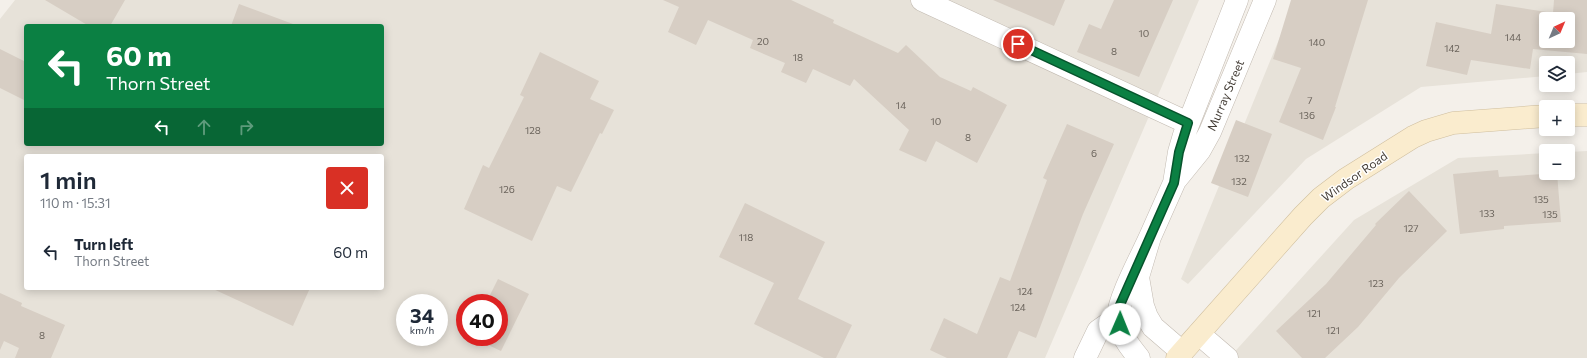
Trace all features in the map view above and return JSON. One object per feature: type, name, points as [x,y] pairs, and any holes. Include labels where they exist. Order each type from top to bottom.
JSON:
[{"type":"main road","points":[[1575,115],[1587,115]]},
{"type":"main road","name":"Windsor Road","points":[[1179,355],[1298,222],[1321,198],[1346,179],[1412,137],[1426,131],[1453,123],[1539,117]]},
{"type":"street","points":[[922,0],[1210,132]]},
{"type":"street","name":"Murray Street","points":[[1174,183],[1179,152],[1188,123],[1237,0]]},
{"type":"street","name":"Murray Street","points":[[1139,358],[1125,339],[1118,318],[1122,298],[1174,183],[1200,150],[1210,132],[1264,0]]},
{"type":"street","name":"Murray Street","points":[[1150,237],[1138,277],[1141,298],[1145,312],[1151,324],[1179,355]]},
{"type":"street","points":[[1085,358],[1098,331],[1118,318]]},
{"type":"street","points":[[1199,334],[1227,358]]},
{"type":"shaded area","points":[[15,0],[1199,0],[1045,358],[0,358],[0,19]]},
{"type":"shaded area","points":[[1295,0],[1587,0],[1587,72],[1575,73],[1575,56],[1539,56],[1539,77],[1421,87],[1306,159],[1188,284],[1181,279]]},
{"type":"shaded area","points":[[1587,151],[1587,358],[1229,358],[1354,220],[1458,158],[1539,153],[1539,180],[1575,180],[1575,152]]},
{"type":"building","points":[[45,0],[125,0],[111,24],[86,24]]},
{"type":"building","points":[[663,0],[791,0],[834,20],[833,23],[898,53],[906,45],[940,77],[971,91],[973,87],[1007,105],[977,163],[936,141],[926,162],[899,150],[909,130],[854,79],[850,86],[813,69],[806,83],[781,72],[785,63],[750,48],[753,40],[708,20],[696,45],[668,32],[679,7]]},
{"type":"building","points":[[993,0],[1065,0],[1054,26]]},
{"type":"building","points":[[1114,0],[1173,0],[1139,77],[1077,52],[1089,24],[1101,29]]},
{"type":"building","points":[[1291,0],[1368,0],[1336,107],[1323,140],[1279,122],[1301,68],[1273,59]]},
{"type":"building","points":[[1554,0],[1587,0],[1587,54],[1533,49],[1530,69],[1471,60],[1467,75],[1426,66],[1436,22],[1491,34],[1496,4],[1547,12],[1539,12],[1539,48],[1575,48],[1575,12],[1553,12]]},
{"type":"building","points":[[239,4],[293,24],[232,24]]},
{"type":"building","points":[[0,49],[24,61],[24,100],[0,88]]},
{"type":"building","points":[[540,52],[599,81],[590,99],[614,110],[602,134],[600,133],[571,192],[557,186],[532,241],[464,209],[483,165],[489,168],[524,97],[520,95]]},
{"type":"building","points":[[1236,120],[1272,134],[1248,197],[1211,183]]},
{"type":"building","points":[[1067,124],[1114,144],[1083,214],[1036,338],[1019,331],[1007,358],[947,358],[930,350],[944,318],[977,334],[1000,277],[1010,281],[1047,180],[1043,178]]},
{"type":"building","points":[[1498,170],[1499,177],[1539,174],[1539,180],[1558,180],[1561,222],[1504,226],[1504,229],[1460,234],[1453,174]]},
{"type":"building","points":[[1409,191],[1447,231],[1399,278],[1358,327],[1325,358],[1302,358],[1276,331],[1326,284],[1376,225],[1375,224]]},
{"type":"building","points":[[745,203],[825,242],[798,299],[852,325],[836,358],[824,358],[754,324],[774,283],[719,257]]},
{"type":"building","points":[[498,279],[529,294],[508,337],[508,294],[490,294]]},
{"type":"building","points":[[215,290],[309,290],[293,326]]},
{"type":"building","points":[[0,293],[22,303],[21,306],[65,325],[51,358],[15,358],[19,348],[4,341],[0,350]]},
{"type":"building","points":[[490,346],[503,346],[501,351]]},
{"type":"route","points":[[1018,44],[1188,123],[1179,152],[1174,183],[1122,298],[1118,318],[1120,324]]}]
